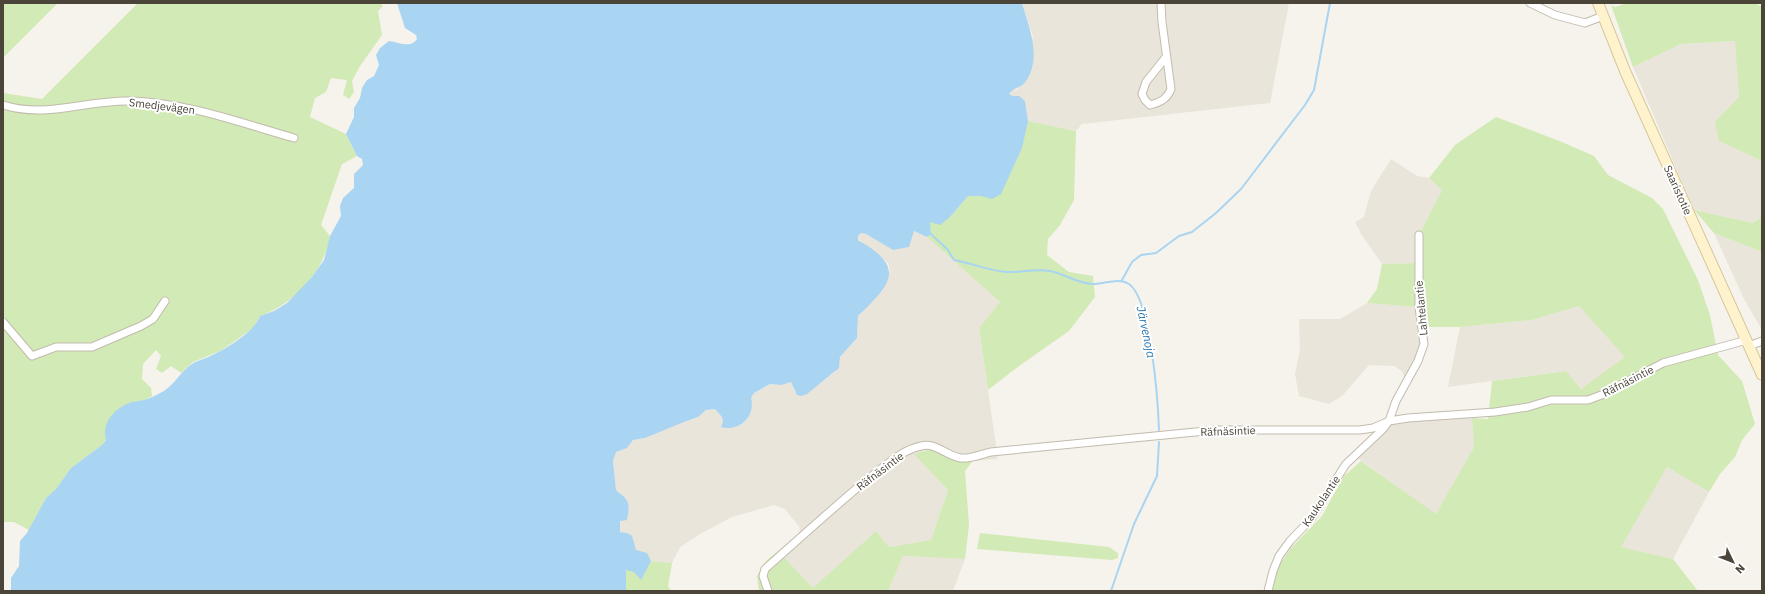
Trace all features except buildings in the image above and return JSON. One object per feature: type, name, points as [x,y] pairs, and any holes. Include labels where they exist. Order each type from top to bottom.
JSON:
[{"type":"main road","name":"Saaristotie","points":[[1598,3],[1631,85],[1762,375]]},
{"type":"street","points":[[1162,3],[1162,22],[1171,89],[1168,96],[1164,100],[1150,104],[1145,100],[1142,94],[1146,82],[1166,57]]},
{"type":"street","points":[[1530,3],[1555,15],[1585,23],[1603,16]]},
{"type":"street","name":"Smedjevägen","points":[[3,105],[16,110],[30,110],[68,109],[103,103],[131,101],[159,104],[198,111],[294,138]]},
{"type":"street","name":"Lahtelantie","points":[[1389,421],[1396,401],[1418,361],[1424,344],[1419,307],[1419,235]]},
{"type":"street","points":[[3,322],[32,356],[56,347],[92,347],[141,326],[153,319],[165,300]]},
{"type":"street","name":"Räfnäsintie","points":[[768,591],[764,576],[765,569],[845,498],[881,469],[910,449],[922,445],[934,446],[961,458],[991,452],[1216,430],[1360,430],[1374,428],[1389,421],[1408,418],[1495,412],[1528,407],[1551,400],[1588,400],[1604,394],[1663,363],[1762,341]]},
{"type":"street","name":"Kaukolantie","points":[[1268,591],[1273,571],[1279,556],[1290,541],[1311,519],[1346,464],[1376,438],[1389,421]]},
{"type":"shaded area","points":[[1022,3],[1289,3],[1270,103],[1082,124],[1076,131],[1028,121],[1025,101],[1009,94],[1011,91],[1018,89],[1033,37]]},
{"type":"shaded area","points":[[1736,41],[1739,97],[1719,141],[1762,161],[1762,216],[1753,223],[1694,210],[1633,67],[1681,44]]},
{"type":"shaded area","points":[[1391,159],[1417,176],[1429,178],[1442,190],[1419,235],[1419,263],[1382,264],[1361,234],[1355,222],[1364,217],[1371,191]]},
{"type":"shaded area","points":[[914,231],[927,237],[1000,302],[979,328],[998,459],[962,462],[942,453],[915,454],[948,490],[931,540],[889,547],[876,531],[813,589],[778,551],[799,533],[800,528],[785,509],[774,505],[732,517],[700,534],[680,547],[672,563],[651,561],[647,553],[636,550],[627,533],[620,532],[621,493],[616,490],[613,461],[616,452],[626,448],[633,440],[645,438],[698,417],[706,410],[715,409],[722,417],[723,422],[721,427],[751,398],[754,393],[771,384],[781,385],[791,382],[795,392],[821,383],[835,372],[840,363],[840,357],[857,338],[858,316],[883,290],[890,270],[888,263],[858,239],[858,236],[861,233],[866,234],[893,250]]},
{"type":"shaded area","points":[[1714,233],[1762,252],[1762,330],[1744,299]]},
{"type":"shaded area","points":[[1367,303],[1419,307],[1424,344],[1409,379],[1404,377],[1402,371],[1394,366],[1369,365],[1342,396],[1329,404],[1299,396],[1295,374],[1300,349],[1299,319],[1340,319]]},
{"type":"shaded area","points":[[1579,306],[1626,357],[1581,389],[1565,371],[1448,387],[1460,327],[1532,320]]},
{"type":"shaded area","points":[[1472,414],[1474,447],[1436,515],[1355,456],[1389,421]]},
{"type":"shaded area","points":[[1667,467],[1709,492],[1673,559],[1620,547]]},
{"type":"shaded area","points":[[903,556],[965,559],[953,591],[888,591]]},
{"type":"green space","points":[[3,3],[58,3],[5,56],[3,56]]},
{"type":"green space","points":[[138,3],[380,3],[383,6],[378,11],[382,35],[360,66],[352,81],[354,92],[349,99],[343,95],[347,80],[331,78],[326,92],[315,98],[310,117],[346,134],[357,156],[342,164],[321,225],[330,236],[327,249],[314,274],[296,295],[273,311],[260,316],[254,327],[220,351],[193,362],[181,373],[171,366],[162,373],[156,369],[161,356],[156,350],[143,364],[142,379],[151,388],[152,396],[145,400],[133,402],[102,445],[71,468],[56,489],[46,498],[29,530],[14,522],[3,522],[3,93],[42,99]]},
{"type":"green space","points":[[1627,3],[1755,3],[1762,7],[1762,161],[1719,141],[1715,122],[1739,97],[1735,41],[1681,44],[1633,67],[1611,5],[1615,7]]},
{"type":"green space","points":[[1496,117],[1594,156],[1608,175],[1652,198],[1663,209],[1698,280],[1710,315],[1718,355],[1742,381],[1755,424],[1742,440],[1735,457],[1720,474],[1709,492],[1667,467],[1621,547],[1673,559],[1698,591],[1270,591],[1279,565],[1291,548],[1322,516],[1344,476],[1361,461],[1436,514],[1474,447],[1472,418],[1488,419],[1492,381],[1566,371],[1581,389],[1625,357],[1579,306],[1532,320],[1460,327],[1422,327],[1418,307],[1367,303],[1377,289],[1382,264],[1419,263],[1419,235],[1442,190],[1429,178],[1455,145]]},
{"type":"green space","points":[[1028,121],[1076,131],[1074,200],[1060,225],[1048,239],[1047,255],[1069,272],[1093,276],[1095,297],[1069,331],[988,390],[979,328],[1000,302],[927,237],[931,233],[929,222],[950,217],[968,196],[1013,129]]},
{"type":"green space","points":[[1694,210],[1753,223],[1762,216],[1762,252],[1714,233]]},
{"type":"green space","points":[[930,450],[962,462],[972,462],[965,471],[969,525],[965,559],[903,556],[888,591],[759,591],[757,576],[767,560],[778,551],[813,588],[876,531],[889,547],[931,540],[948,490],[914,454]]},
{"type":"green space","points":[[980,533],[1109,547],[1118,553],[1118,558],[1112,560],[977,549]]},
{"type":"green space","points":[[633,543],[636,550],[647,553],[651,561],[672,563],[668,586],[671,591],[590,591]]},
{"type":"water","points":[[397,3],[1022,3],[1033,42],[1033,62],[1031,72],[1026,81],[1022,85],[1012,90],[1009,94],[1019,96],[1025,101],[1028,121],[1022,148],[1001,194],[992,199],[981,196],[968,196],[950,217],[940,225],[930,222],[931,234],[927,237],[914,231],[909,247],[893,250],[866,234],[861,233],[858,236],[858,240],[883,259],[888,268],[889,276],[879,295],[858,316],[857,338],[840,357],[839,368],[807,394],[801,396],[797,395],[791,382],[781,385],[770,384],[754,393],[751,398],[751,411],[745,421],[740,425],[728,428],[721,427],[723,422],[722,417],[715,409],[706,410],[698,417],[645,438],[633,440],[627,448],[616,452],[613,461],[616,490],[624,497],[629,506],[627,520],[620,521],[620,532],[627,533],[632,536],[636,550],[647,553],[651,561],[641,580],[634,572],[626,570],[626,591],[11,591],[11,578],[19,566],[20,541],[27,533],[46,498],[56,489],[71,468],[102,445],[106,440],[106,427],[115,411],[126,404],[147,399],[164,391],[192,364],[221,351],[237,341],[251,329],[260,316],[274,311],[287,303],[312,277],[324,260],[330,236],[341,216],[340,206],[343,198],[354,188],[354,174],[363,165],[362,159],[357,156],[346,134],[354,117],[354,108],[360,98],[362,88],[367,80],[374,76],[379,65],[376,55],[380,48],[389,41],[411,44],[417,39],[416,35],[405,28]]},
{"type":"waterway","points":[[1122,280],[1132,262],[1141,255],[1156,253],[1179,236],[1192,232],[1216,213],[1241,189],[1305,105],[1314,90],[1330,3]]},
{"type":"waterway","name":"Järvenoja","points":[[931,234],[948,250],[954,260],[987,269],[1007,272],[1044,270],[1093,284],[1116,281],[1129,284],[1137,293],[1148,329],[1155,375],[1159,430]]},
{"type":"waterway","name":"Järvenoja","points":[[1111,591],[1134,524],[1157,476],[1159,442]]}]
